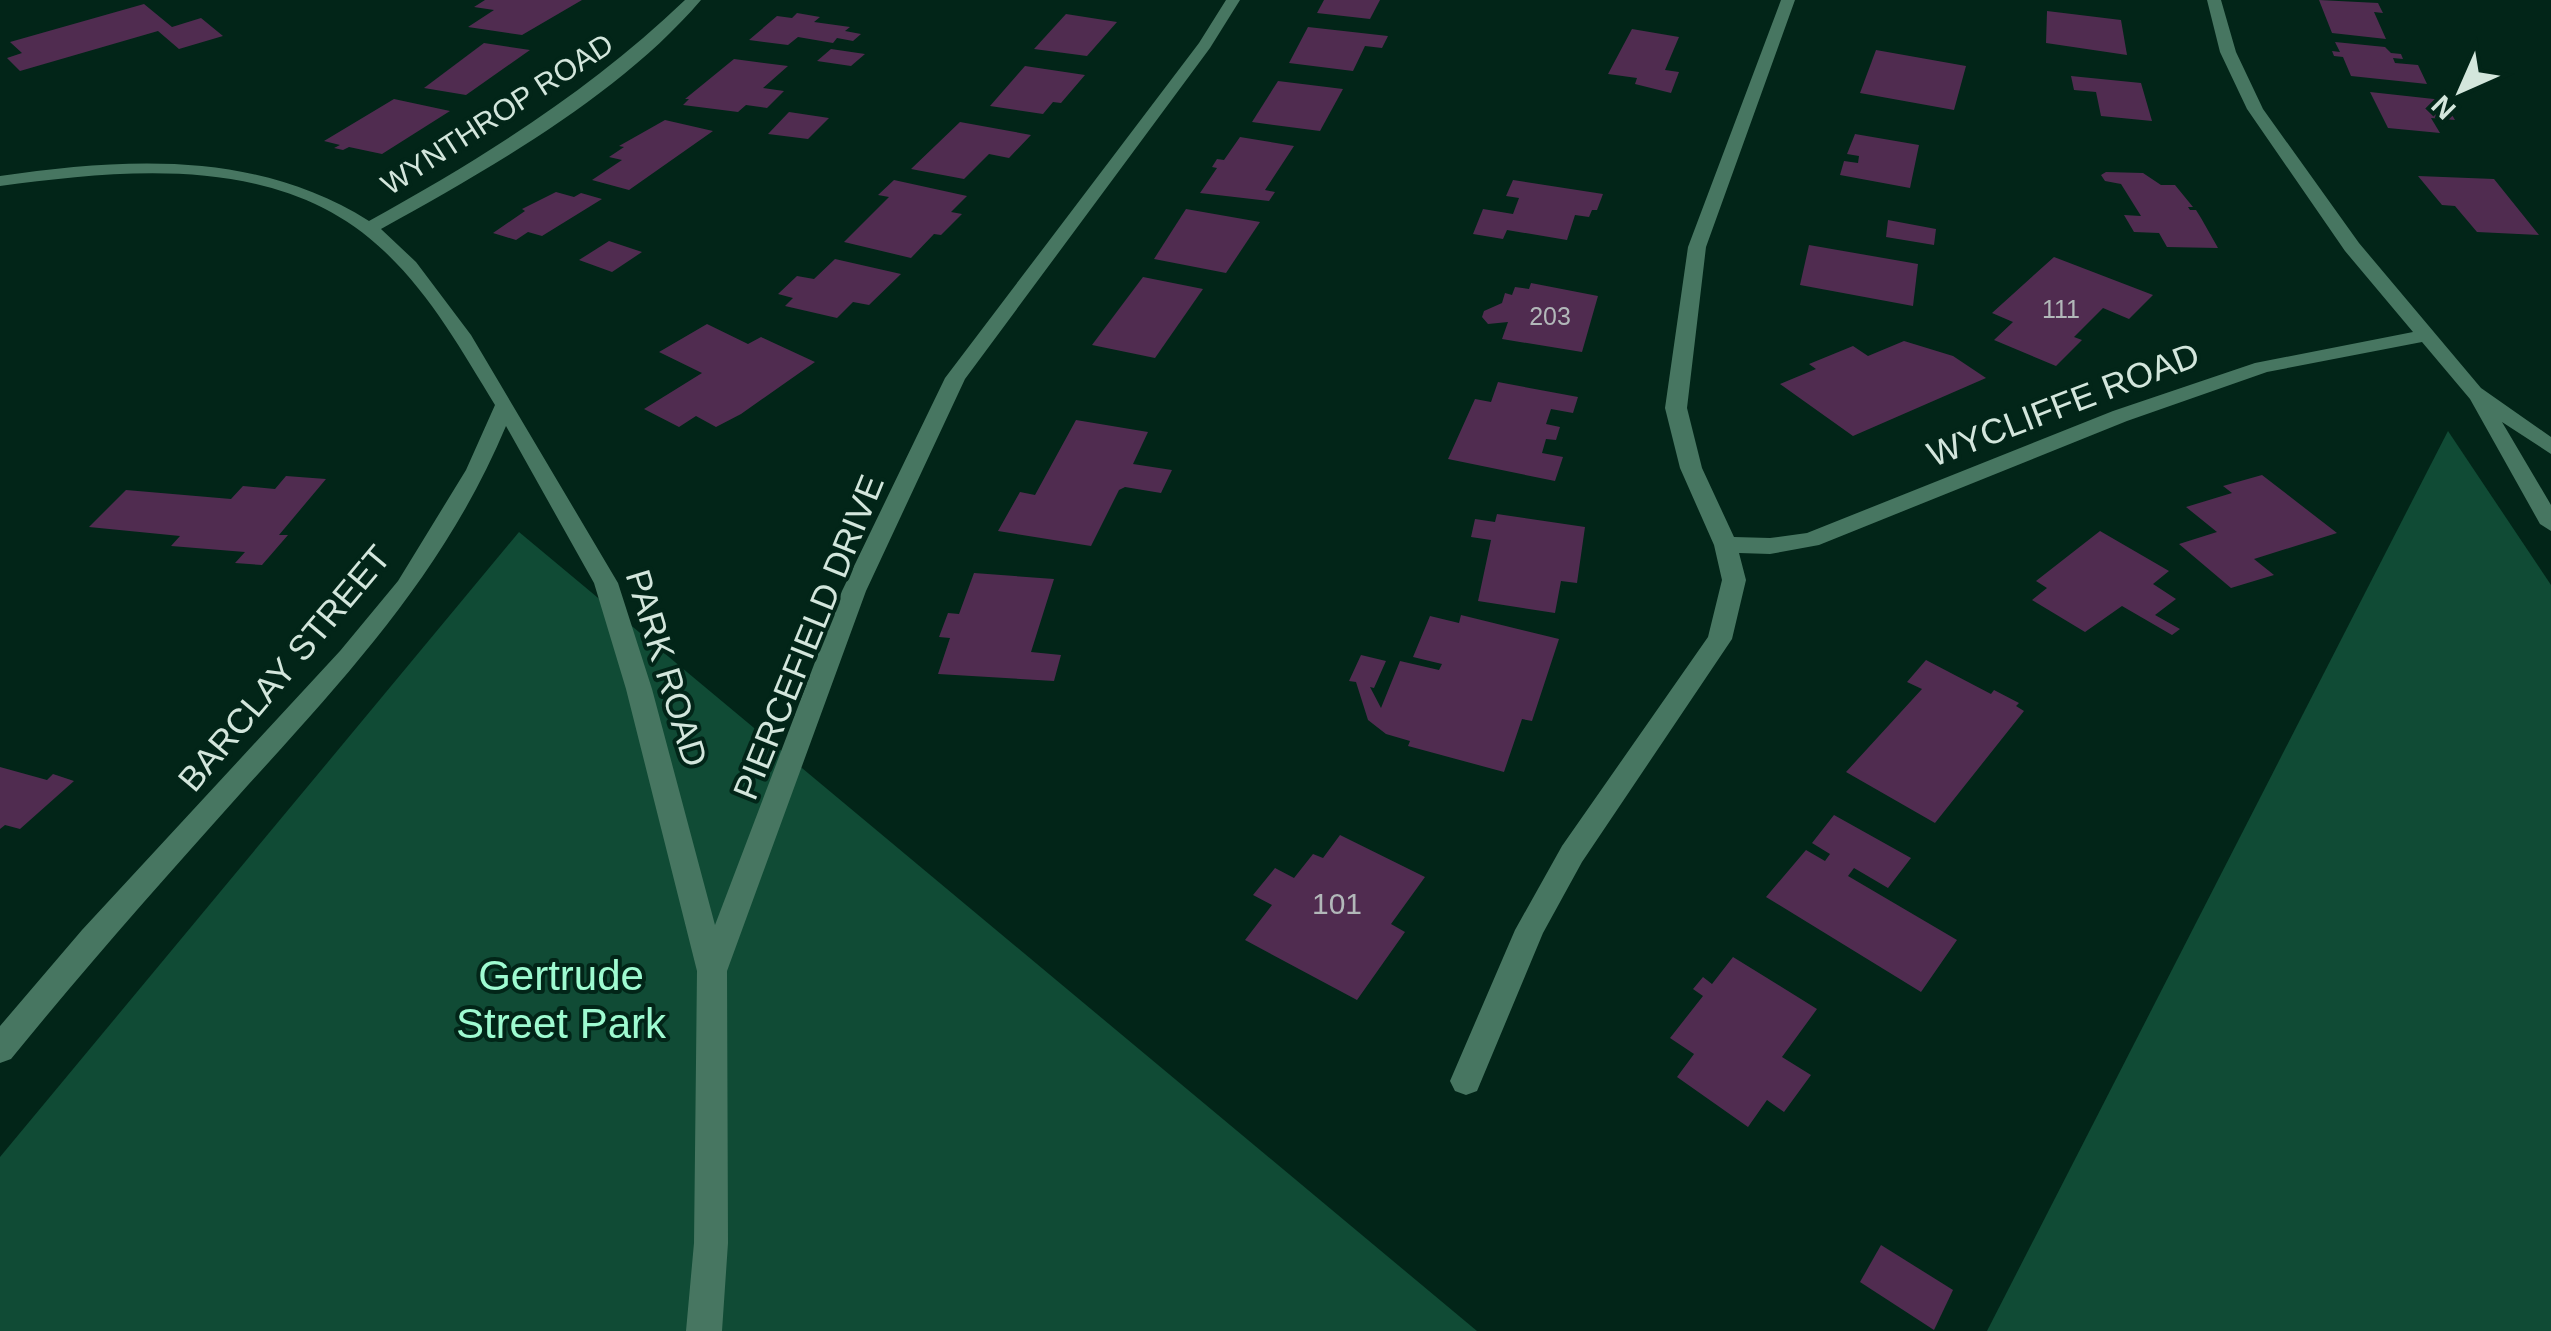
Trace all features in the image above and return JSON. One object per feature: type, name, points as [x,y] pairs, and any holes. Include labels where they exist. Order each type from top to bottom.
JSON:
[{"type":"street","name":"WYNTHROP ROAD","points":[[369,228],[448,185],[594,90],[648,47],[694,0]]},
{"type":"street","name":"PIERCEFIELD DRIVE","points":[[712,970],[854,591],[955,378],[1205,45],[1232,0]]},
{"type":"street","points":[[1466,1081],[1530,930],[1572,854],[1720,639],[1734,580],[1726,545],[1691,468],[1676,408],[1697,248],[1788,0]]},
{"type":"street","points":[[2214,0],[2228,52],[2254,108],[2352,247],[2474,392],[2551,524]]},
{"type":"street","points":[[0,180],[164,168],[250,177],[304,190],[369,228],[394,250],[466,340],[505,405]]},
{"type":"street","name":"WYCLIFFE ROAD","points":[[1726,545],[1770,546],[1810,540],[2120,416],[2262,367],[2429,335]]},
{"type":"street","points":[[2474,392],[2551,447]]},
{"type":"street","name":"PARK ROAD","points":[[505,405],[606,583],[639,689],[712,970],[711,1243],[704,1331]]},
{"type":"street","name":"BARCLAY STREET","points":[[0,1049],[92,940],[349,657],[406,587],[476,470],[505,405]]},
{"type":"green space","points":[[2448,431],[2551,585],[2551,1331],[1987,1331]]},
{"type":"green space","name":"Gertrude Street Park","points":[[519,532],[1477,1331],[0,1331],[0,1157]]},
{"type":"building","points":[[485,0],[582,0],[522,35],[468,27],[494,10],[474,7]]},
{"type":"building","points":[[1324,0],[1380,0],[1370,19],[1317,13]]},
{"type":"building","points":[[2319,0],[2378,3],[2383,13],[2374,12],[2386,39],[2332,33]]},
{"type":"building","points":[[144,4],[172,27],[201,18],[223,36],[179,49],[158,31],[20,71],[7,58],[22,53],[10,42]]},
{"type":"building","points":[[2047,11],[2121,20],[2127,55],[2046,43]]},
{"type":"building","points":[[797,13],[820,17],[814,22],[850,27],[845,31],[861,34],[853,41],[837,38],[833,43],[798,37],[788,45],[749,40],[777,16],[792,18]]},
{"type":"building","points":[[1066,14],[1117,22],[1087,56],[1034,49]]},
{"type":"building","points":[[1308,27],[1388,36],[1382,48],[1365,46],[1353,71],[1289,63]]},
{"type":"building","points":[[1632,29],[1679,37],[1665,70],[1679,72],[1671,93],[1635,84],[1637,78],[1608,74]]},
{"type":"building","points":[[2335,42],[2385,47],[2391,53],[2401,54],[2403,59],[2393,58],[2395,63],[2418,65],[2427,84],[2351,76],[2343,57],[2334,56],[2332,51],[2340,52]]},
{"type":"building","points":[[484,43],[530,50],[466,95],[424,88]]},
{"type":"building","points":[[831,49],[865,54],[851,66],[817,61]]},
{"type":"building","points":[[1876,50],[1966,66],[1954,110],[1860,93]]},
{"type":"building","points":[[734,59],[788,66],[763,88],[784,91],[767,108],[746,105],[738,112],[683,105],[689,99],[685,99]]},
{"type":"building","points":[[1025,66],[1085,75],[1061,103],[1053,102],[1043,114],[990,106]]},
{"type":"building","points":[[2071,76],[2141,83],[2152,121],[2101,116],[2096,92],[2074,90]]},
{"type":"building","points":[[1278,81],[1343,89],[1320,131],[1252,122]]},
{"type":"building","points":[[2370,92],[2443,100],[2455,120],[2431,118],[2440,133],[2388,128]]},
{"type":"building","points":[[394,99],[450,111],[382,154],[334,148],[340,145],[324,141]]},
{"type":"building","points":[[789,112],[829,118],[808,139],[768,134]]},
{"type":"building","points":[[665,120],[713,131],[629,190],[592,180],[622,160],[609,157],[624,147],[619,146]]},
{"type":"building","points":[[960,122],[1031,135],[1009,158],[989,154],[964,179],[911,169]]},
{"type":"building","points":[[1855,134],[1919,145],[1910,188],[1840,175],[1844,161],[1858,163],[1859,156],[1847,154]]},
{"type":"building","points":[[1240,137],[1294,146],[1265,190],[1275,192],[1269,201],[1200,193],[1217,168],[1212,167],[1217,159],[1224,160]]},
{"type":"building","points":[[2143,173],[2161,185],[2175,185],[2193,207],[2188,207],[2190,210],[2196,210],[2218,248],[2167,247],[2159,233],[2134,232],[2124,215],[2141,216],[2121,184],[2105,181],[2101,175]]},
{"type":"building","points":[[2418,176],[2494,179],[2539,235],[2477,232],[2455,206],[2442,205]]},
{"type":"building","points":[[894,180],[967,196],[951,212],[962,214],[941,235],[934,234],[911,258],[844,242],[889,197],[878,195]]},
{"type":"building","points":[[1513,180],[1603,194],[1597,210],[1592,210],[1589,217],[1575,215],[1567,240],[1507,230],[1503,239],[1473,234],[1483,209],[1513,214],[1519,198],[1506,196]]},
{"type":"building","points":[[556,192],[602,199],[542,236],[528,232],[516,240],[493,233],[525,211],[522,209]]},
{"type":"building","points":[[1186,209],[1260,222],[1226,273],[1154,259]]},
{"type":"building","points":[[1888,220],[1936,229],[1934,245],[1886,237]]},
{"type":"building","points":[[609,241],[642,252],[612,272],[579,260]]},
{"type":"building","points":[[1809,245],[1918,264],[1913,306],[1800,285]]},
{"type":"building","points":[[2054,257],[2153,295],[2129,319],[2103,308],[2074,337],[2082,340],[2056,366],[1994,340],[2013,322],[1992,313]]},
{"type":"building","points":[[835,259],[901,274],[869,305],[853,302],[837,318],[785,306],[793,298],[778,294],[797,276],[814,279]]},
{"type":"building","points":[[1143,277],[1203,289],[1155,358],[1092,345]]},
{"type":"building","points":[[1531,283],[1598,296],[1582,352],[1502,339],[1508,322],[1488,324],[1482,317],[1484,311],[1502,303],[1505,293],[1512,295],[1515,287],[1529,289]]},
{"type":"building","points":[[707,324],[748,344],[761,337],[815,362],[716,427],[696,416],[679,427],[644,409],[702,373],[659,352]]},
{"type":"building","points":[[1904,341],[1953,356],[1986,378],[1853,436],[1780,384],[1816,369],[1809,364],[1853,346],[1868,356]]},
{"type":"building","points":[[1498,382],[1578,397],[1573,413],[1551,409],[1546,424],[1560,427],[1556,440],[1546,439],[1542,453],[1563,457],[1555,481],[1448,459],[1475,399],[1491,402]]},
{"type":"building","points":[[1076,420],[1148,432],[1133,464],[1172,470],[1161,493],[1125,487],[1119,490],[1091,546],[998,531],[1020,492],[1035,495]]},
{"type":"building","points":[[2262,475],[2337,533],[2254,559],[2274,575],[2231,588],[2179,544],[2217,532],[2186,507],[2232,493],[2223,486]]},
{"type":"building","points":[[286,476],[326,479],[279,535],[288,535],[262,565],[235,563],[245,552],[171,546],[180,536],[89,527],[126,490],[231,499],[243,486],[275,489]]},
{"type":"building","points":[[1497,514],[1585,527],[1577,583],[1561,581],[1555,613],[1478,601],[1491,540],[1471,537],[1475,519],[1495,522]]},
{"type":"building","points":[[2100,531],[2169,571],[2153,584],[2176,599],[2155,615],[2180,629],[2172,635],[2122,606],[2085,632],[2032,600],[2047,588],[2036,581]]},
{"type":"building","points":[[974,573],[1054,579],[1031,652],[1061,655],[1054,681],[938,674],[950,638],[939,637],[948,613],[959,614]]},
{"type":"building","points":[[1461,615],[1559,639],[1532,721],[1522,719],[1504,772],[1408,746],[1410,741],[1386,734],[1368,720],[1356,682],[1349,681],[1361,655],[1386,661],[1374,688],[1370,687],[1381,708],[1400,661],[1439,670],[1442,664],[1413,657],[1430,616],[1459,623]]},
{"type":"building","points":[[1926,660],[1991,694],[1994,690],[2019,703],[2016,706],[2024,711],[1935,823],[1846,772],[1922,689],[1907,682]]},
{"type":"building","points":[[0,767],[47,780],[53,774],[74,781],[20,829],[5,825],[0,829]]},
{"type":"building","points":[[1834,815],[1911,858],[1888,888],[1854,868],[1848,876],[1957,940],[1921,992],[1766,897],[1806,850],[1825,861],[1830,854],[1812,843]]},
{"type":"building","points":[[1340,835],[1425,877],[1391,924],[1405,932],[1357,1000],[1245,940],[1272,905],[1253,895],[1275,868],[1294,878],[1313,854],[1323,858]]},
{"type":"building","points":[[1733,957],[1817,1009],[1782,1057],[1811,1075],[1784,1112],[1767,1100],[1748,1127],[1677,1077],[1694,1054],[1670,1038],[1703,996],[1693,989],[1703,977],[1712,984]]},
{"type":"building","points":[[1881,1245],[1953,1290],[1934,1330],[1860,1282]]}]
